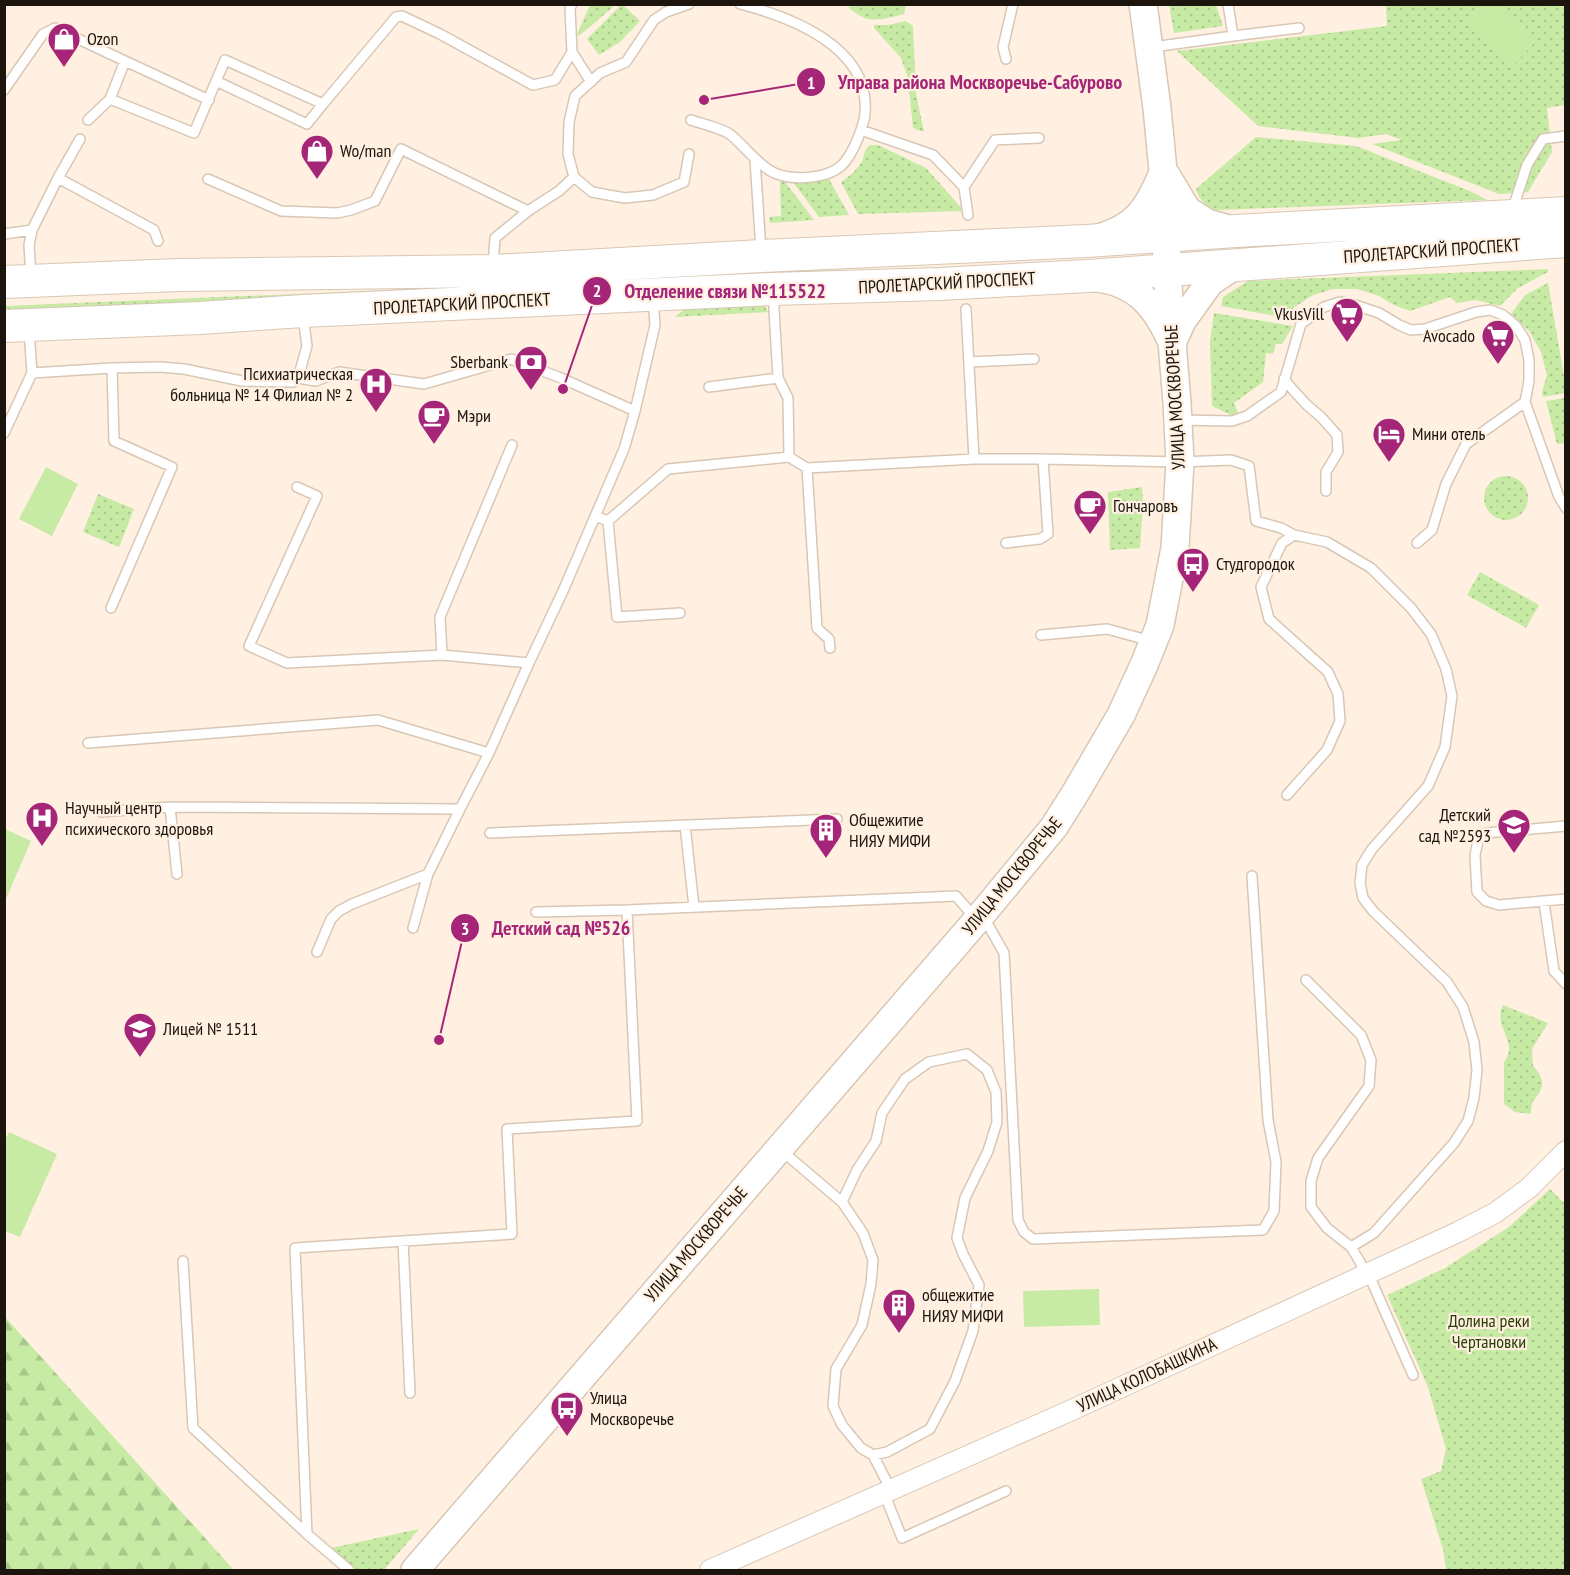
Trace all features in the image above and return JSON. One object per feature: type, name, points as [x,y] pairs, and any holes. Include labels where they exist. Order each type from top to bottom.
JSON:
[{"type":"main road","name":"УЛИЦА МОСКВОРЕЧЬЕ","points":[[415,1570],[980,917],[1047,836],[1071,801],[1128,700],[1160,625],[1175,548],[1180,462],[1163,171],[1143,4]]},
{"type":"main road","points":[[1163,171],[1187,210],[1207,223],[1236,231]]},
{"type":"main road","points":[[1086,241],[1116,233],[1140,216],[1153,197],[1163,171]]},
{"type":"main road","name":"ПРОЛЕТАРСКИЙ ПРОСПЕКТ","points":[[18,282],[178,275],[493,271],[1086,241],[1566,213]]},
{"type":"main road","name":"ПРОЛЕТАРСКИЙ ПРОСПЕКТ","points":[[16,325],[1088,276],[1566,241]]},
{"type":"main road","points":[[1172,342],[1182,321],[1210,282],[1237,264]]},
{"type":"main road","points":[[1088,276],[1113,280],[1136,291],[1161,318],[1172,342]]},
{"type":"street","name":"УЛИЦА КОЛОБАШКИНА","points":[[710,1570],[1074,1409],[1458,1232],[1495,1213],[1529,1188],[1566,1151]]},
{"type":"lane","points":[[572,4],[570,8],[572,52],[591,82]]},
{"type":"lane","points":[[689,4],[666,12],[654,20],[626,62],[600,73],[575,96],[569,122],[568,154],[574,177],[592,192],[625,198],[653,195],[684,182],[690,154]]},
{"type":"lane","points":[[692,120],[729,133],[755,160],[771,171],[796,178],[832,172],[842,165],[854,148],[865,113],[865,97],[852,63],[817,33],[788,20],[740,4]]},
{"type":"lane","points":[[1006,59],[1003,47],[1013,4]]},
{"type":"lane","points":[[1228,4],[1233,36]]},
{"type":"lane","points":[[216,81],[307,124],[396,17],[402,16],[440,34],[533,85],[555,80],[572,52]]},
{"type":"lane","points":[[4,90],[43,34],[55,28],[208,100]]},
{"type":"lane","points":[[1149,47],[1299,28]]},
{"type":"lane","points":[[110,99],[194,133],[225,60],[323,104]]},
{"type":"lane","points":[[88,120],[110,99],[125,61]]},
{"type":"lane","points":[[861,130],[933,154],[964,187],[969,215]]},
{"type":"lane","points":[[1518,215],[1515,202],[1527,165],[1543,139],[1566,136]]},
{"type":"lane","points":[[964,187],[995,140],[1039,138]]},
{"type":"lane","points":[[18,282],[32,230],[80,139]]},
{"type":"lane","points":[[207,179],[281,211],[337,213],[375,201],[400,149],[528,211]]},
{"type":"lane","points":[[755,160],[761,256]]},
{"type":"lane","points":[[493,271],[495,238],[528,211],[559,191],[574,177]]},
{"type":"lane","points":[[58,178],[154,230],[158,241]]},
{"type":"lane","points":[[4,234],[32,230]]},
{"type":"lane","points":[[772,290],[778,378],[788,398],[789,457]]},
{"type":"lane","points":[[412,928],[428,874],[489,753],[563,591],[624,449],[655,326],[653,296]]},
{"type":"lane","points":[[1178,420],[1232,421],[1248,416],[1281,392],[1300,324],[1324,307],[1340,303],[1355,305],[1379,312],[1410,330],[1425,329],[1476,312],[1490,310],[1503,315],[1516,326],[1525,340],[1529,360],[1529,381],[1525,402],[1559,497],[1566,508]]},
{"type":"lane","points":[[966,309],[974,459]]},
{"type":"lane","points":[[32,373],[160,367],[184,369],[242,381],[293,382],[298,378],[307,346],[303,311]]},
{"type":"lane","points":[[4,433],[32,373],[16,325]]},
{"type":"lane","points":[[298,378],[316,381],[339,372],[424,384],[511,359],[561,378],[635,411]]},
{"type":"lane","points":[[969,362],[1034,359]]},
{"type":"lane","points":[[111,608],[172,467],[114,441],[112,368]]},
{"type":"lane","points":[[709,387],[778,378]]},
{"type":"lane","points":[[1284,379],[1336,435],[1338,452],[1326,472],[1326,491]]},
{"type":"lane","points":[[1417,543],[1432,530],[1446,484],[1466,444],[1525,402]]},
{"type":"lane","points":[[442,655],[440,617],[512,445]]},
{"type":"lane","points":[[608,521],[668,469],[789,457],[807,468],[974,459],[1180,462],[1231,460],[1249,465],[1256,521],[1281,528],[1294,535],[1327,542],[1371,568],[1411,608],[1431,634],[1446,669],[1452,696],[1444,747],[1428,786],[1371,849],[1362,866],[1360,883],[1363,898],[1373,911],[1447,981],[1463,1007],[1474,1042],[1477,1070],[1474,1098],[1468,1121],[1454,1143],[1374,1233],[1352,1247]]},
{"type":"lane","points":[[1006,543],[1040,539],[1048,534],[1043,459]]},
{"type":"lane","points":[[807,468],[817,628],[829,639],[830,648]]},
{"type":"lane","points":[[297,487],[317,496],[249,646],[287,663],[442,655],[529,663]]},
{"type":"lane","points":[[595,516],[608,521]]},
{"type":"lane","points":[[608,521],[617,617],[680,613]]},
{"type":"lane","points":[[1287,795],[1327,750],[1340,721],[1338,694],[1328,672],[1269,619],[1261,587],[1282,543],[1294,535]]},
{"type":"lane","points":[[1041,635],[1107,629],[1153,642]]},
{"type":"lane","points":[[88,743],[378,720],[489,753]]},
{"type":"lane","points":[[100,812],[170,807],[460,809]]},
{"type":"lane","points":[[170,807],[177,874]]},
{"type":"lane","points":[[490,833],[837,819]]},
{"type":"lane","points":[[686,825],[694,907]]},
{"type":"lane","points":[[1566,826],[1486,833],[1478,841],[1475,855],[1477,892],[1486,901],[1499,905],[1566,899]]},
{"type":"lane","points":[[317,952],[330,919],[339,911],[428,874]]},
{"type":"lane","points":[[536,912],[956,896],[980,917],[1004,953],[1018,1220],[1024,1232],[1033,1239],[1263,1230],[1274,1211],[1276,1162],[1268,1120],[1252,876]]},
{"type":"lane","points":[[1544,902],[1554,971],[1566,984]]},
{"type":"lane","points":[[307,1534],[295,1248],[512,1233],[507,1129],[637,1121],[627,910]]},
{"type":"lane","points":[[1306,980],[1361,1035],[1371,1060],[1369,1086],[1318,1158],[1311,1181],[1311,1207],[1327,1228],[1352,1247],[1413,1375]]},
{"type":"lane","points":[[842,1202],[857,1170],[876,1141],[882,1113],[905,1079],[929,1062],[967,1054],[987,1070],[996,1092],[997,1122],[988,1151],[965,1198],[957,1238],[979,1285],[973,1331],[955,1381],[930,1429],[886,1452],[873,1455]]},
{"type":"lane","points":[[779,1148],[842,1202],[863,1233],[873,1260],[862,1325],[836,1370],[833,1406],[842,1425],[861,1448],[873,1455],[902,1538],[1006,1491]]},
{"type":"lane","points":[[403,1240],[410,1393]]},
{"type":"lane","points":[[183,1261],[193,1428],[349,1570]]},
{"type":"green space","points":[[590,5],[612,5],[613,7],[579,36],[577,34]]},
{"type":"green space","points":[[618,5],[623,5],[640,21],[620,42],[599,55],[587,39],[619,7]]},
{"type":"green space","points":[[906,5],[904,14],[885,19],[870,19],[848,7]]},
{"type":"green space","points":[[1169,5],[1216,5],[1223,26],[1174,33]]},
{"type":"green space","points":[[1386,5],[1565,5],[1565,105],[1547,108],[1552,152],[1528,192],[1499,194],[1372,144],[1402,140],[1386,134],[1358,138],[1258,126],[1177,51],[1387,26]]},
{"type":"green space","points":[[1479,5],[1496,5],[1537,40],[1514,65],[1467,22]]},
{"type":"green space","points":[[906,21],[913,26],[916,94],[924,132],[913,128],[908,78],[901,58],[874,28],[874,25]]},
{"type":"green space","points":[[1256,137],[1356,146],[1487,200],[1217,210],[1206,205],[1196,189]]},
{"type":"green space","points":[[871,145],[878,145],[926,168],[964,211],[858,214],[841,182],[858,167],[865,150]]},
{"type":"green space","points":[[829,179],[849,215],[819,217],[793,182]]},
{"type":"green space","points":[[780,182],[785,182],[814,220],[770,223],[769,217],[781,216]]},
{"type":"green space","points":[[1094,261],[1095,267],[5,313],[4,306]]},
{"type":"green space","points":[[1548,269],[1548,272],[1518,288],[1500,306],[1476,300],[1457,303],[1450,297],[1410,311],[1379,296],[1357,289],[1333,289],[1313,295],[1293,308],[1298,320],[1221,306],[1223,297],[1248,281]]},
{"type":"green space","points":[[1548,283],[1566,393],[1543,397],[1542,392],[1547,375],[1541,352],[1529,331],[1511,314],[1525,295]]},
{"type":"green space","points":[[759,302],[768,312],[675,317],[683,310],[695,305]]},
{"type":"green space","points":[[1214,313],[1293,326],[1282,344],[1276,344],[1273,354],[1266,353],[1263,382],[1234,403],[1239,415],[1231,415],[1212,406],[1210,341]]},
{"type":"green space","points":[[1565,398],[1565,443],[1557,444],[1546,401]]},
{"type":"green space","points":[[46,467],[78,484],[52,536],[19,519]]},
{"type":"green space","points":[[1506,476],[1521,483],[1528,498],[1521,513],[1506,520],[1491,513],[1484,498],[1491,483]]},
{"type":"green space","points":[[1142,487],[1140,548],[1110,550],[1108,492]]},
{"type":"green space","points":[[98,494],[134,509],[119,547],[83,532]]},
{"type":"green space","points":[[1480,572],[1539,605],[1526,628],[1467,595]]},
{"type":"green space","points":[[5,829],[31,841],[5,901]]},
{"type":"green space","points":[[1503,1005],[1548,1023],[1532,1049],[1533,1066],[1541,1077],[1542,1084],[1540,1092],[1532,1102],[1531,1114],[1515,1112],[1504,1104],[1504,1062],[1509,1048],[1501,1020]]},
{"type":"green space","points":[[9,1132],[57,1154],[20,1237],[5,1231],[4,1142]]},
{"type":"green space","name":"Долина реки Чертановки","points":[[1550,1189],[1566,1205],[1565,1570],[1446,1570],[1443,1549],[1421,1479],[1441,1471],[1446,1449],[1428,1387],[1387,1295],[1445,1268],[1509,1227]]},
{"type":"green space","points":[[1099,1289],[1100,1325],[1024,1327],[1023,1291]]},
{"type":"green space","points":[[5,1317],[234,1570],[5,1570]]},
{"type":"green space","points":[[419,1529],[384,1570],[357,1570],[331,1548]]},
{"type":"place","name":"Ozon","points":[[64,68]]},
{"type":"place","name":"Управа района Москворечье-Сабурово","points":[[704,100]]},
{"type":"place","name":"Wo/man","points":[[317,180]]},
{"type":"place","name":"VkusVill","points":[[1347,343]]},
{"type":"place","name":"Avocado","points":[[1498,365]]},
{"type":"place","name":"Отделение связи №115522","points":[[563,389]]},
{"type":"place","name":"Sberbank","points":[[531,391]]},
{"type":"place","name":"Психиатрическая больница № 14 Филиал № 2","points":[[376,413]]},
{"type":"place","name":"Мэри","points":[[434,445]]},
{"type":"place","name":"Мини отель","points":[[1389,463]]},
{"type":"place","name":"Гончаровъ","points":[[1090,535]]},
{"type":"place","name":"Студгородок","points":[[1193,593]]},
{"type":"place","name":"Научный центр психического здоровья","points":[[42,847]]},
{"type":"place","name":"Детский сад №2593","points":[[1514,854]]},
{"type":"place","name":"Общежитие НИЯУ МИФИ","points":[[826,859]]},
{"type":"place","name":"Детский сад №526","points":[[439,1040]]},
{"type":"place","name":"Лицей № 1511","points":[[140,1058]]},
{"type":"place","name":"общежитие НИЯУ МИФИ","points":[[899,1334]]},
{"type":"place","name":"Улица Москворечье","points":[[567,1437]]}]
